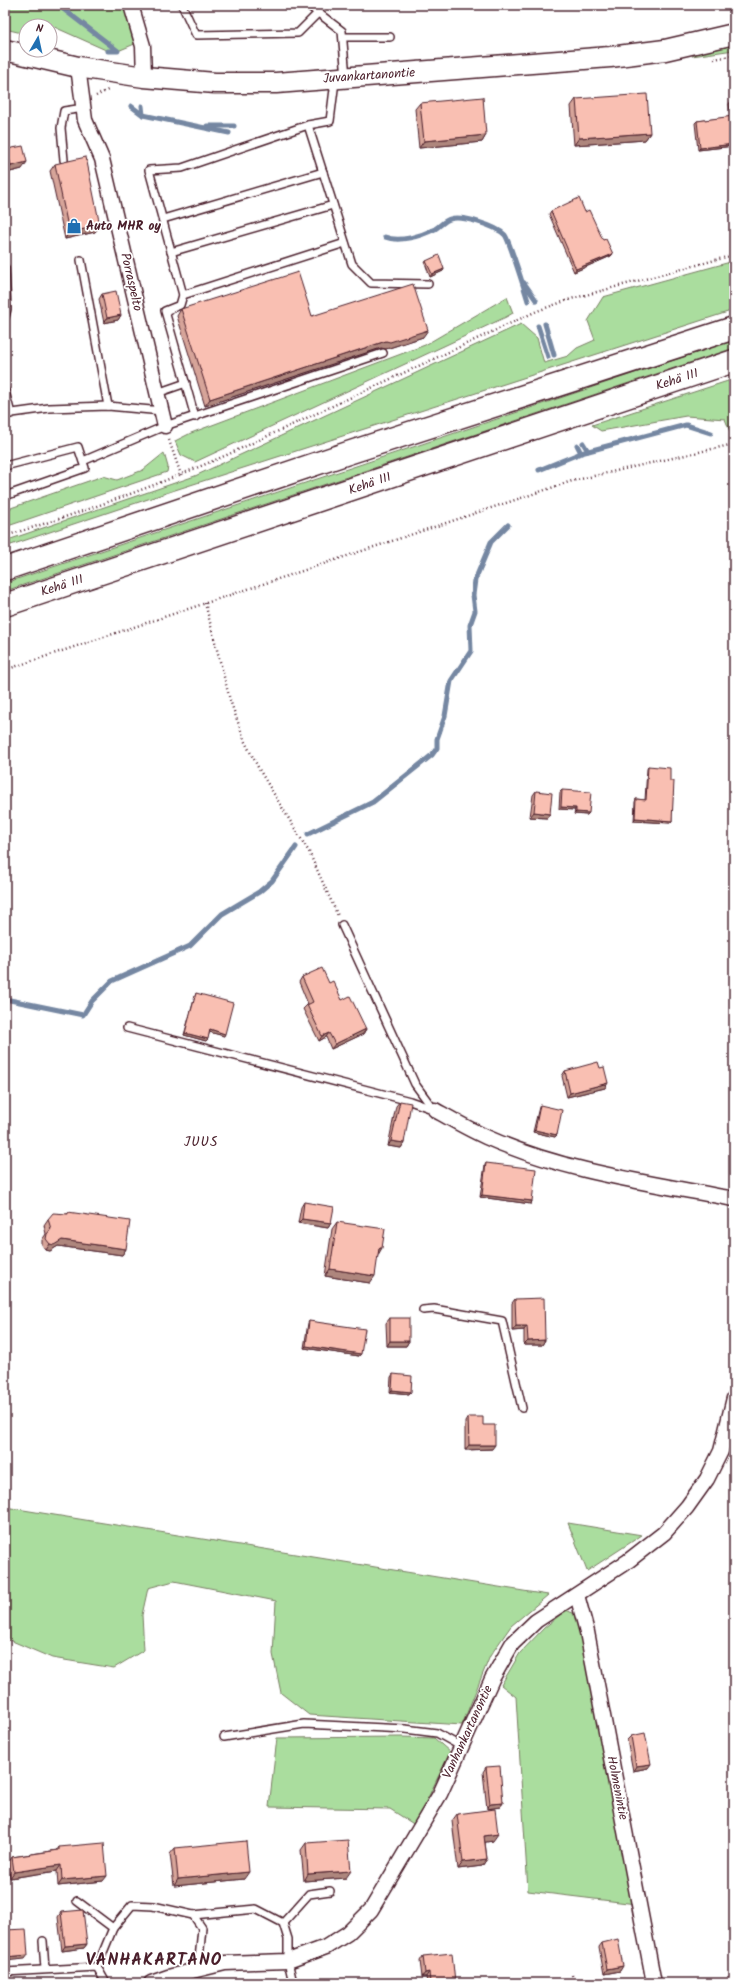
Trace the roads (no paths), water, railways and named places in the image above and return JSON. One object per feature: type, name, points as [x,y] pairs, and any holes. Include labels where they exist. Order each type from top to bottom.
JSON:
[{"type":"highway","points":[[5,569],[348,453],[734,328]]},
{"type":"highway","name":"Kehä III","points":[[5,605],[734,361]]},
{"type":"main road","name":"Juvankartanontie","points":[[5,50],[78,67],[144,77],[215,83],[276,83],[610,57],[665,50],[734,34]]},
{"type":"street","points":[[131,5],[143,46],[144,77]]},
{"type":"street","name":"Porraspelto","points":[[78,67],[86,120],[102,159],[165,426]]},
{"type":"street","points":[[434,1110],[485,1137],[561,1164],[609,1175],[734,1199]]},
{"type":"street","name":"Vanhankartanontie","points":[[152,1983],[168,1977],[225,1964],[288,1961],[326,1947],[348,1933],[372,1910],[440,1794],[492,1679],[512,1644],[536,1621],[628,1561],[664,1533],[687,1507],[706,1479],[720,1451],[734,1398]]},
{"type":"street","name":"Holmenintie","points":[[577,1595],[587,1632],[654,1983]]},
{"type":"lane","points":[[182,5],[196,35],[298,33],[318,13]]},
{"type":"lane","points":[[195,417],[165,311],[180,305],[183,295],[150,170],[182,168],[308,125],[330,121],[340,78],[343,37],[342,30],[308,5]]},
{"type":"lane","points":[[343,37],[390,37]]},
{"type":"lane","points":[[64,160],[61,128],[64,110],[84,108]]},
{"type":"lane","points":[[308,125],[344,243],[352,264],[371,283],[428,284]]},
{"type":"lane","points":[[163,220],[323,172]]},
{"type":"lane","points":[[171,252],[333,205]]},
{"type":"lane","points":[[183,295],[344,243]]},
{"type":"lane","points":[[81,260],[108,406]]},
{"type":"lane","points":[[5,268],[7,309],[5,318]]},
{"type":"lane","points":[[83,461],[165,426],[383,353]]},
{"type":"lane","points":[[157,393],[186,383]]},
{"type":"lane","points":[[5,391],[8,414],[49,408],[108,406],[162,411]]},
{"type":"lane","points":[[5,466],[78,447],[85,468],[5,496]]},
{"type":"lane","points":[[342,925],[415,1084],[434,1110]]},
{"type":"lane","points":[[127,1028],[410,1101],[434,1110]]},
{"type":"lane","points":[[423,1310],[434,1309],[502,1321],[522,1408]]},
{"type":"lane","points":[[224,1737],[312,1724],[405,1728],[437,1733],[462,1747]]},
{"type":"lane","points":[[283,1923],[310,1894],[330,1891]]},
{"type":"lane","points":[[76,1900],[113,1928]]},
{"type":"lane","points":[[97,1967],[113,1928],[132,1905],[153,1906],[193,1915],[256,1909],[283,1923],[288,1939],[288,1961],[293,1983]]},
{"type":"lane","points":[[193,1915],[202,1928],[198,1970]]},
{"type":"lane","points":[[43,1941],[45,1969]]},
{"type":"lane","points":[[5,1972],[97,1967]]},
{"type":"lane","points":[[97,1967],[106,1983]]},
{"type":"waterway","points":[[58,5],[118,51],[108,51]]},
{"type":"waterway","points":[[131,106],[143,115],[229,133]]},
{"type":"waterway","points":[[142,106],[143,115]]},
{"type":"waterway","points":[[207,126],[234,126]]},
{"type":"waterway","points":[[385,237],[391,239],[403,239],[417,236],[435,229],[444,222],[455,218],[479,222],[494,228],[505,235],[507,239],[528,301]]},
{"type":"waterway","points":[[524,283],[536,300]]},
{"type":"waterway","points":[[545,324],[554,355]]},
{"type":"waterway","points":[[538,326],[548,357]]},
{"type":"waterway","points":[[577,445],[581,453],[686,425],[711,433]]},
{"type":"waterway","points":[[583,443],[588,451]]},
{"type":"waterway","points":[[539,470],[581,453]]},
{"type":"waterway","points":[[308,834],[373,802],[432,755],[437,748],[437,739],[445,716],[451,681],[471,651],[470,625],[475,611],[473,595],[475,580],[491,542],[508,525]]},
{"type":"waterway","points":[[5,999],[83,1015],[92,1001],[112,981],[190,946],[222,914],[259,892],[272,881],[296,847]]},
{"type":"place","name":"Auto MHR oy","points":[[74,226]]},
{"type":"district","name":"JUUS","points":[[201,1142]]},
{"type":"district","name":"VANHAKARTANO","points":[[154,1960]]}]
